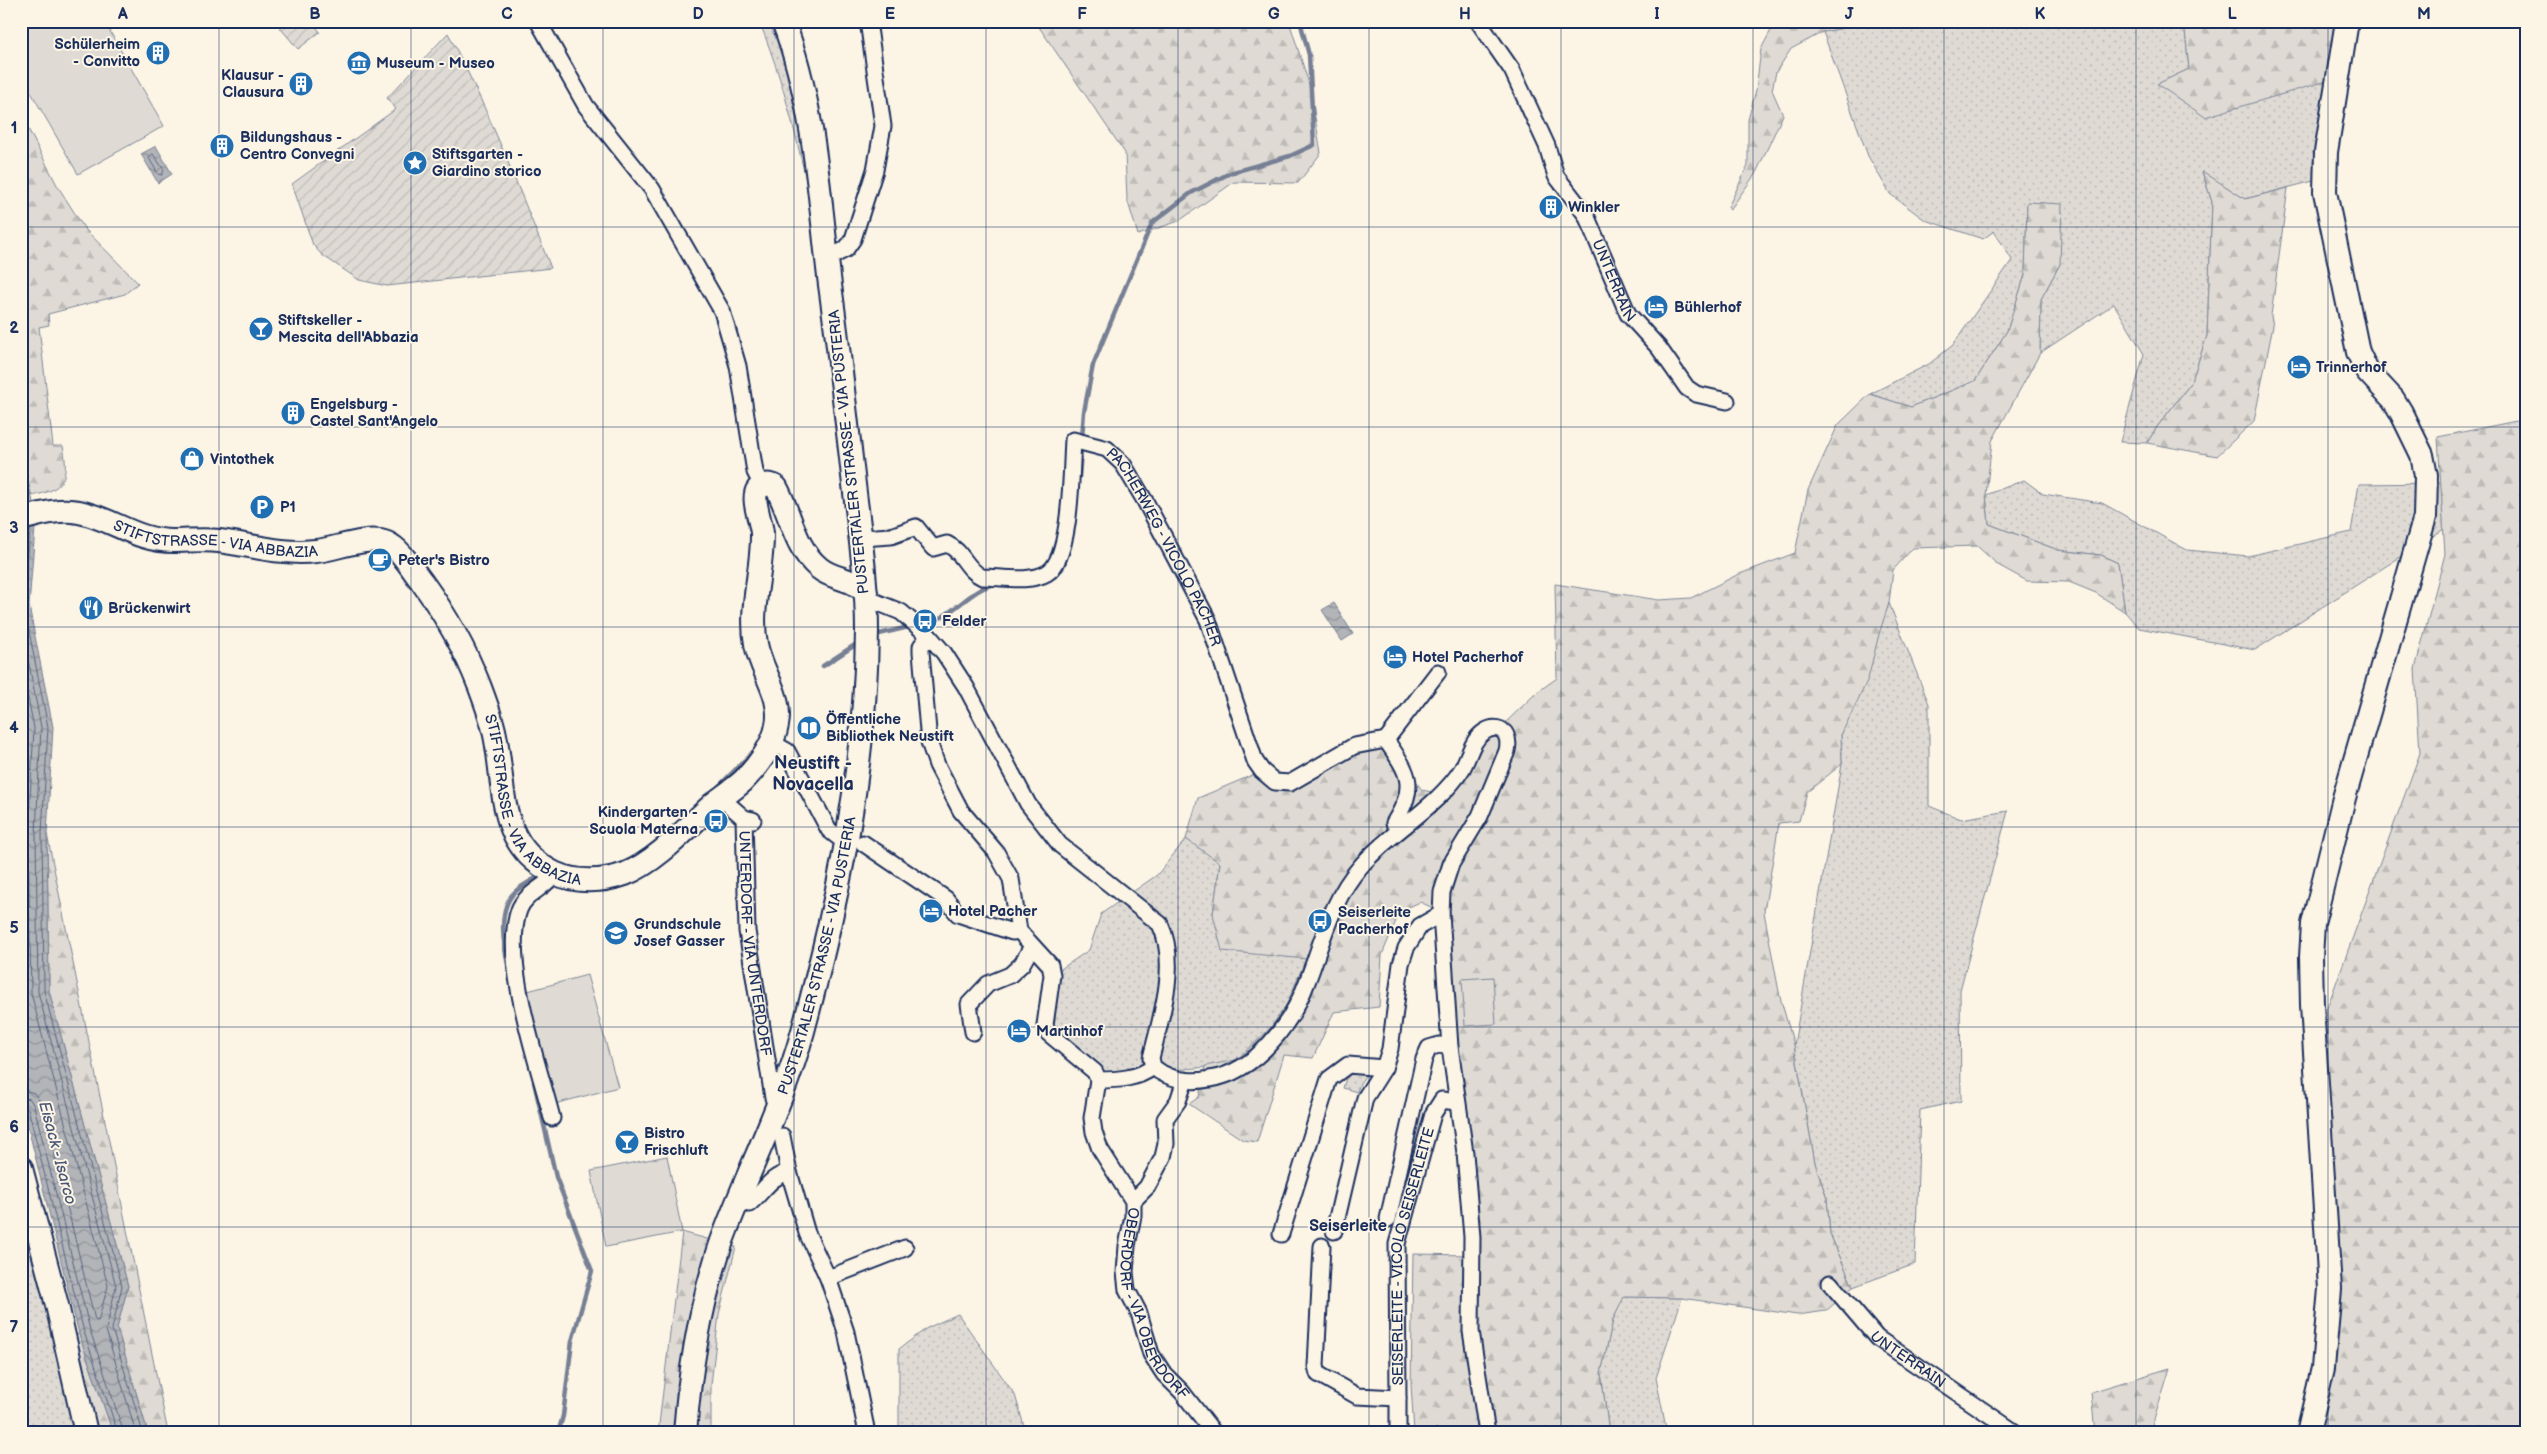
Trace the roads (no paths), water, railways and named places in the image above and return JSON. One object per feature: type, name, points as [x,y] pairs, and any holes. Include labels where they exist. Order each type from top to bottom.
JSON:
[{"type":"street","points":[[538,21],[586,106],[652,189],[722,311],[738,366],[755,472],[762,486],[770,484],[776,487],[796,536],[808,557],[821,569],[842,579],[856,582],[876,602],[901,612],[929,636],[944,653],[966,687],[1028,804],[1060,845],[1160,924],[1167,939],[1168,956],[1164,1000],[1151,1058],[1153,1067],[1161,1073],[1185,1080],[1224,1077],[1242,1068],[1275,1037],[1294,1010],[1307,982],[1324,930],[1339,897],[1360,866],[1398,829],[1394,823],[1406,802],[1409,784],[1402,764],[1386,740],[1438,672]]},
{"type":"street","name":"PUSTERTALER STRASSE - VIA PUSTERIA","points":[[685,1433],[699,1319],[722,1242],[794,1062],[818,974],[845,853],[855,789],[866,639],[866,593],[861,538],[810,124],[794,52],[783,21]]},
{"type":"street","points":[[827,259],[846,249],[853,239],[880,147],[883,126],[868,21]]},
{"type":"street","name":"UNTERRAIN","points":[[1478,21],[1512,70],[1547,146],[1556,176],[1586,215],[1628,314],[1659,348],[1687,388],[1696,394],[1727,401]]},
{"type":"street","points":[[2308,1433],[2324,1359],[2330,1289],[2312,1005],[2311,957],[2313,924],[2344,798],[2426,517],[2426,476],[2422,455],[2393,399],[2367,371],[2358,352],[2325,192],[2326,152],[2347,21]]},
{"type":"street","name":"PACHERWEG - VICOLO PACHER","points":[[861,538],[891,536],[916,527],[933,548],[947,544],[956,548],[974,573],[982,577],[1034,578],[1048,573],[1056,564],[1063,543],[1072,440],[1107,449],[1123,464],[1172,550],[1208,620],[1255,761],[1262,771],[1275,782],[1290,783],[1354,746],[1386,740]]},
{"type":"street","name":"STIFTSTRASSE - VIA ABBAZIA","points":[[29,517],[57,511],[79,512],[105,520],[134,534],[160,541],[215,541],[284,552],[316,551],[376,541],[391,545],[401,555],[432,597],[460,642],[479,686],[495,734],[504,806],[508,822],[522,845],[537,861],[555,873],[575,879],[602,880],[626,874],[647,862],[744,780],[771,742],[777,727],[777,699],[756,645],[754,624],[762,544],[761,521],[755,499],[757,490],[762,486]]},
{"type":"street","points":[[929,636],[924,641],[920,652],[929,742],[937,765],[961,811],[996,852],[1012,879],[1019,931],[1050,965],[1052,975],[1045,1025],[1048,1033],[1095,1072],[1098,1080],[1126,1079],[1148,1072],[1153,1067]]},
{"type":"street","name":"SEISERLEITE - VICOLO SEISERLEITE","points":[[1398,829],[1441,794],[1461,770],[1481,732],[1490,728],[1499,729],[1506,735],[1509,742],[1507,751],[1480,816],[1451,864],[1442,892],[1441,914],[1450,1047],[1456,1102],[1465,1153],[1472,1236],[1471,1331],[1487,1433]]},
{"type":"street","points":[[771,742],[787,751],[829,830],[838,837]]},
{"type":"street","name":"UNTERDORF - VIA UNTERDORF","points":[[721,798],[749,819],[747,931],[773,1098]]},
{"type":"street","points":[[863,843],[946,899],[958,914],[1012,932],[1019,931]]},
{"type":"street","points":[[552,1118],[518,986],[514,935],[519,910],[524,900],[550,882],[555,873]]},
{"type":"street","points":[[1334,1231],[1365,1098],[1384,1068],[1390,1049],[1401,964],[1406,948],[1420,926],[1441,914]]},
{"type":"street","points":[[973,1032],[969,1004],[988,984],[1010,975],[1022,964],[1032,946]]},
{"type":"street","points":[[1388,1220],[1424,1059],[1429,1048],[1439,1045],[1450,1047]]},
{"type":"street","points":[[1281,1234],[1329,1079],[1348,1065],[1384,1068]]},
{"type":"street","name":"OBERDORF - VIA OBERDORF","points":[[1098,1080],[1092,1118],[1094,1132],[1100,1149],[1133,1200],[1133,1216],[1127,1246],[1125,1272],[1127,1290],[1139,1314],[1151,1354],[1164,1374],[1182,1392],[1214,1433]]},
{"type":"street","points":[[1133,1200],[1147,1187],[1163,1157],[1166,1144],[1165,1119],[1178,1101],[1185,1080]]},
{"type":"street","name":"SEISERLEITE - VICOLO SEISERLEITE","points":[[1322,1246],[1316,1366],[1318,1374],[1357,1396],[1398,1398],[1397,1244],[1433,1114],[1442,1100],[1456,1102]]},
{"type":"street","points":[[782,1136],[789,1172],[807,1233],[828,1278],[846,1332],[867,1433]]},
{"type":"street","points":[[21,1168],[57,1305],[86,1433]]},
{"type":"street","points":[[738,1202],[749,1204],[779,1174],[789,1172]]},
{"type":"street","points":[[828,1278],[905,1248]]},
{"type":"street","name":"UNTERRAIN","points":[[1830,1283],[1877,1338],[2016,1433]]},
{"type":"street","points":[[1398,1398],[1398,1433]]},
{"type":"water","points":[[156,146],[172,174],[158,183],[141,154]]},
{"type":"water","name":"Eisack - Isarco","points":[[21,451],[36,515],[29,606],[53,727],[47,834],[49,991],[128,1286],[117,1328],[148,1433],[113,1433],[79,1334],[21,1099]]},
{"type":"water","points":[[1334,603],[1353,634],[1342,641],[1322,610]]},
{"type":"waterway","points":[[1079,477],[1084,412],[1093,365],[1152,223],[1191,193],[1230,173],[1290,156],[1314,145],[1309,55],[1300,21]]},
{"type":"waterway","points":[[1052,577],[1062,569],[1066,558]]},
{"type":"waterway","points":[[921,625],[942,617],[977,591],[996,584]]},
{"type":"waterway","points":[[875,635],[913,626]]},
{"type":"waterway","points":[[823,666],[861,641]]},
{"type":"waterway","points":[[717,788],[752,753]]},
{"type":"waterway","points":[[509,969],[503,928],[506,907],[516,891],[543,874]]},
{"type":"waterway","points":[[534,1082],[556,1177],[592,1271],[572,1341],[563,1416],[558,1433]]},
{"type":"place","name":"Schülerheim - Convitto","points":[[158,53]]},
{"type":"place","name":"Museum - Museo","points":[[359,63]]},
{"type":"place","name":"Klausur - Clausura","points":[[301,84]]},
{"type":"place","name":"Bildungshaus - Centro Convegni","points":[[222,146]]},
{"type":"place","name":"Stiftsgarten - Giardino storico","points":[[415,163]]},
{"type":"place","name":"Winkler","points":[[1551,207]]},
{"type":"place","name":"Bühlerhof","points":[[1656,307]]},
{"type":"place","name":"Stiftskeller - Mescita dell'Abbazia","points":[[261,329]]},
{"type":"place","name":"Trinnerhof","points":[[2299,367]]},
{"type":"place","name":"Engelsburg - Castel Sant'Angelo","points":[[293,413]]},
{"type":"place","name":"Vintothek","points":[[192,459]]},
{"type":"place","name":"P1","points":[[262,507]]},
{"type":"place","name":"Peter's Bistro","points":[[380,560]]},
{"type":"place","name":"Brückenwirt","points":[[91,608]]},
{"type":"place","name":"Felder","points":[[925,621]]},
{"type":"place","name":"Hotel Pacherhof","points":[[1395,657]]},
{"type":"place","name":"Öffentliche Bibliothek Neustift","points":[[809,728]]},
{"type":"place","name":"Kindergarten - Scuola Materna","points":[[716,821]]},
{"type":"place","name":"Hotel Pacher","points":[[931,911]]},
{"type":"place","name":"Seiserleite Pacherhof","points":[[1320,921]]},
{"type":"place","name":"Grundschule Josef Gasser","points":[[616,933]]},
{"type":"place","name":"Martinhof","points":[[1019,1031]]},
{"type":"place","name":"Bistro Frischluft","points":[[627,1142]]},
{"type":"district","name":"Neustift - Novacella","points":[[813,773]]},
{"type":"district","name":"Seiserleite","points":[[1348,1226]]}]
